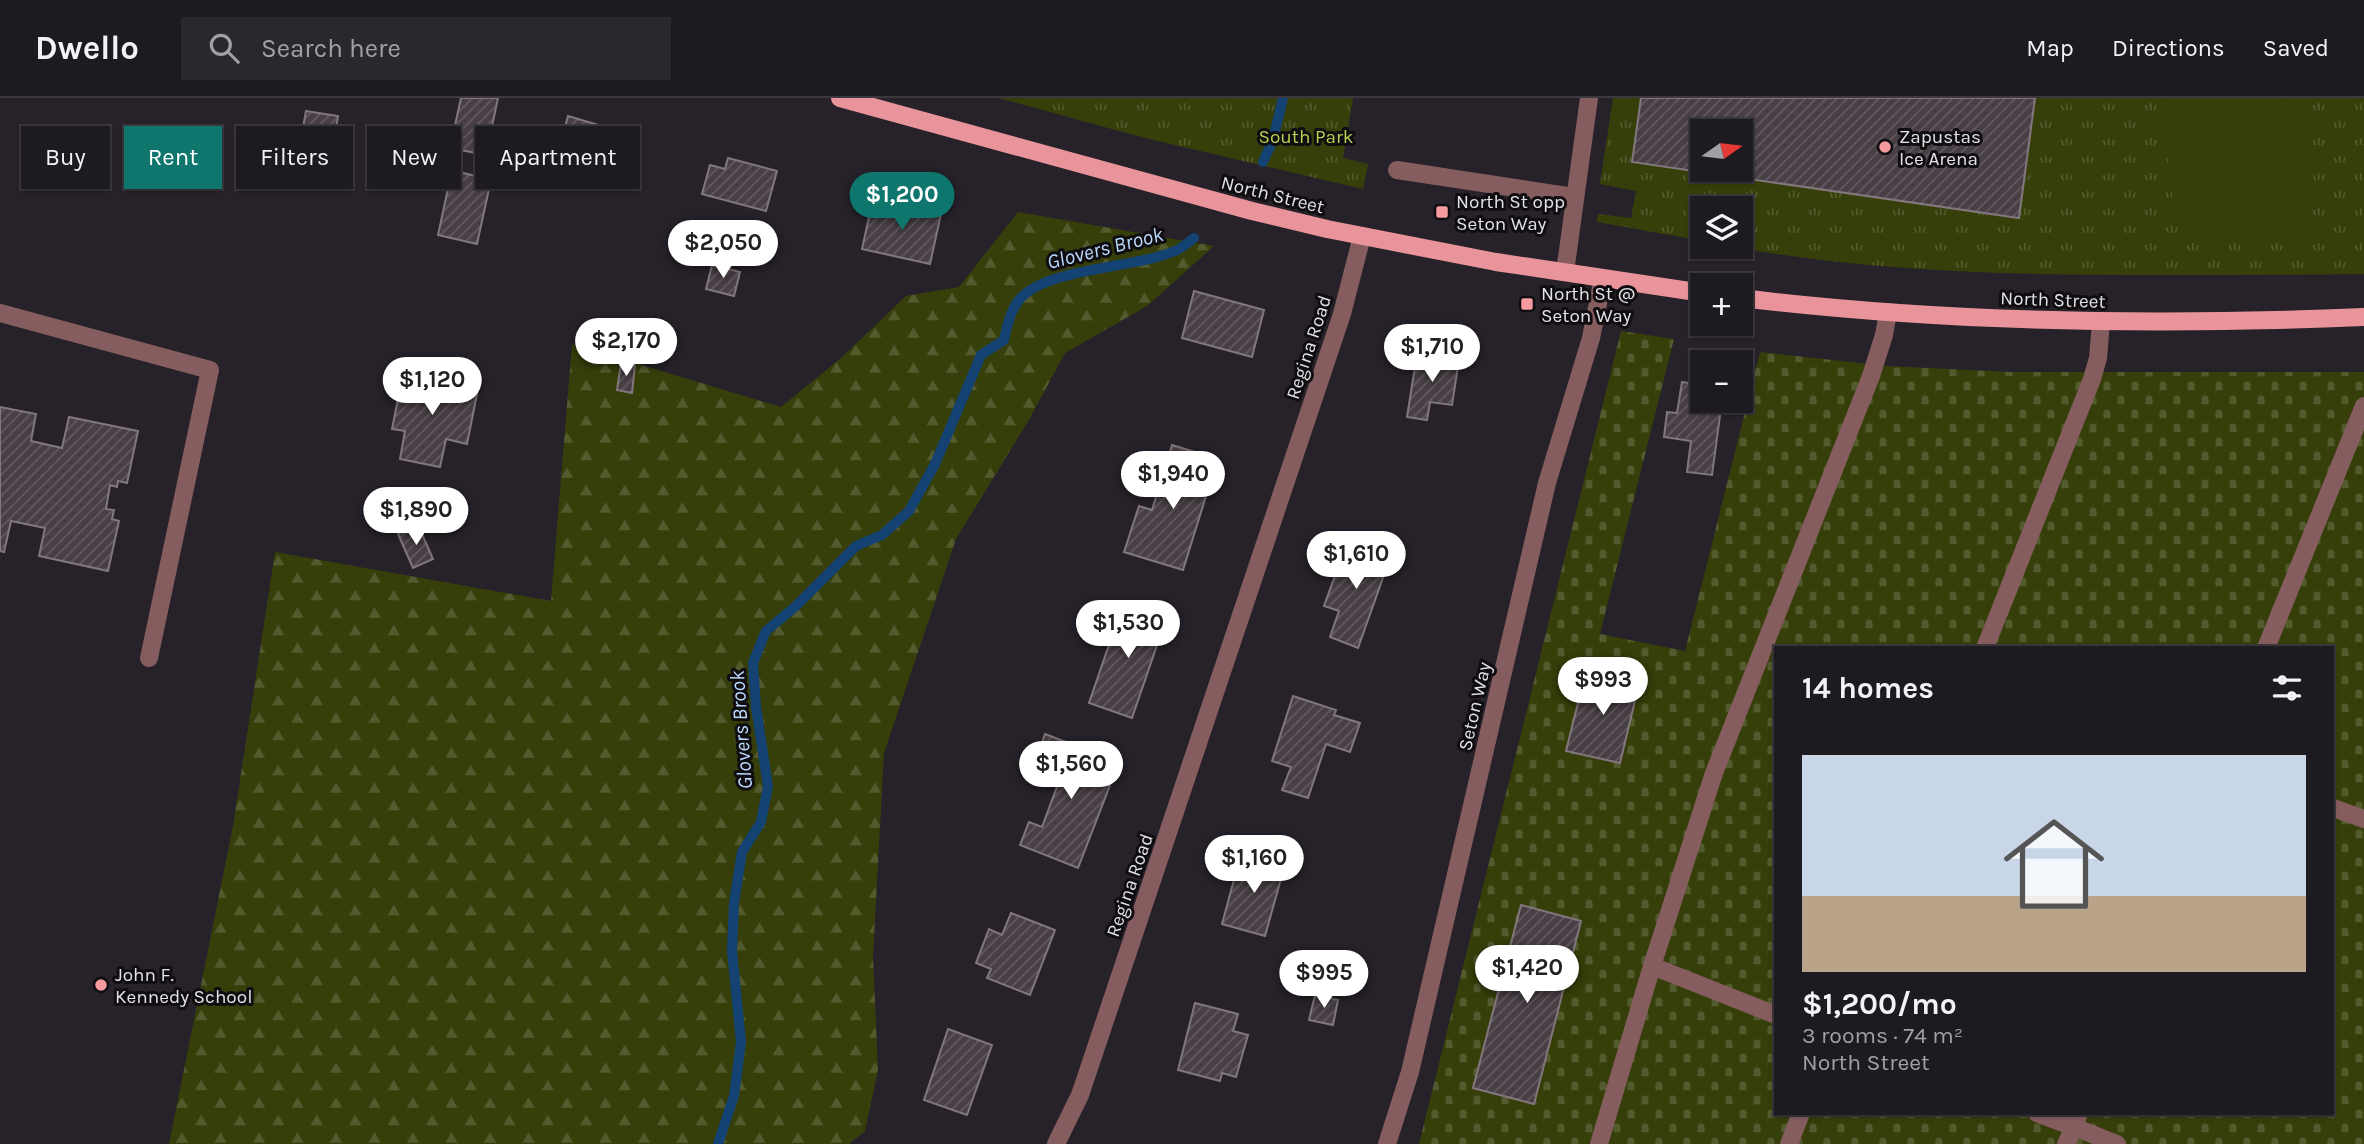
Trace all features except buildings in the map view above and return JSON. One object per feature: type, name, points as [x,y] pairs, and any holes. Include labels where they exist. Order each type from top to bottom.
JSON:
[{"type":"main road","name":"North Street","points":[[841,98],[1252,211],[1485,260],[1690,291]]},
{"type":"main road","name":"North Street","points":[[1753,299],[1888,312],[2101,322],[2202,323],[2364,317]]},
{"type":"street","points":[[1565,272],[1590,98]]},
{"type":"street","points":[[1396,170],[1574,197]]},
{"type":"street","name":"Regina Road","points":[[1056,1144],[1080,1095],[1342,314],[1362,236]]},
{"type":"street","name":"Seton Way","points":[[1387,1144],[1410,1072],[1547,483],[1591,338],[1603,278]]},
{"type":"street","points":[[1599,1144],[1652,966],[1718,761],[1871,376],[1888,312]]},
{"type":"street","points":[[0,313],[210,370],[149,658]]},
{"type":"street","points":[[1986,646],[2092,379],[2098,358],[2101,322]]},
{"type":"street","points":[[2267,646],[2364,406]]},
{"type":"street","points":[[2334,808],[2364,819]]},
{"type":"street","points":[[1652,966],[1774,1014]]},
{"type":"street","points":[[1789,1144],[1800,1115]]},
{"type":"street","points":[[2048,1115],[2076,1120],[2117,1144]]},
{"type":"street","points":[[2066,1144],[2076,1120]]},
{"type":"green space","name":"South Park","points":[[999,98],[1353,98],[1343,158],[1368,164],[1363,189],[1141,137]]},
{"type":"green space","points":[[1613,98],[1641,98],[1633,162],[1690,170],[1690,182],[1754,182],[1754,180],[2018,218],[2035,98],[2364,98],[2364,274],[2051,274],[1839,262],[1753,250],[1753,196],[1690,196],[1690,239],[1597,222],[1598,214],[1631,218],[1636,191],[1600,184]]},
{"type":"green space","points":[[2160,98],[2281,98],[2294,108],[2304,122],[2312,158],[2311,232],[2210,243],[2192,231],[2179,216],[2173,203]]},
{"type":"green space","points":[[1018,212],[1214,246],[1147,306],[1065,353],[1030,418],[956,539],[884,753],[873,956],[878,1070],[865,1131],[849,1144],[169,1144],[233,826],[275,552],[551,601],[572,344],[781,407],[841,358],[906,296],[959,287]]},
{"type":"green space","points":[[1621,331],[1674,339],[1600,634],[1685,651],[1745,413],[1753,413],[1753,380],[1760,352],[1887,366],[2011,372],[2364,372],[2364,1144],[1419,1144]]},
{"type":"waterway","name":"Glovers Brook","points":[[1263,162],[1273,140],[1283,98]]},
{"type":"waterway","name":"Glovers Brook","points":[[718,1144],[734,1096],[741,1042],[732,951],[734,903],[742,852],[761,822],[768,786],[756,707],[753,663],[766,631],[796,606],[856,546],[882,535],[909,511],[935,464],[981,355],[1004,340],[1011,314],[1019,300],[1032,289],[1049,281],[1160,256],[1177,250],[1194,238]]},
{"type":"place","name":"Zapustas Ice Arena","points":[[1885,147]]},
{"type":"place","name":"North St opp Seton Way","points":[[1442,212]]},
{"type":"place","name":"North St @ Seton Way","points":[[1527,304]]},
{"type":"place","name":"John F. Kennedy School","points":[[101,985]]}]
